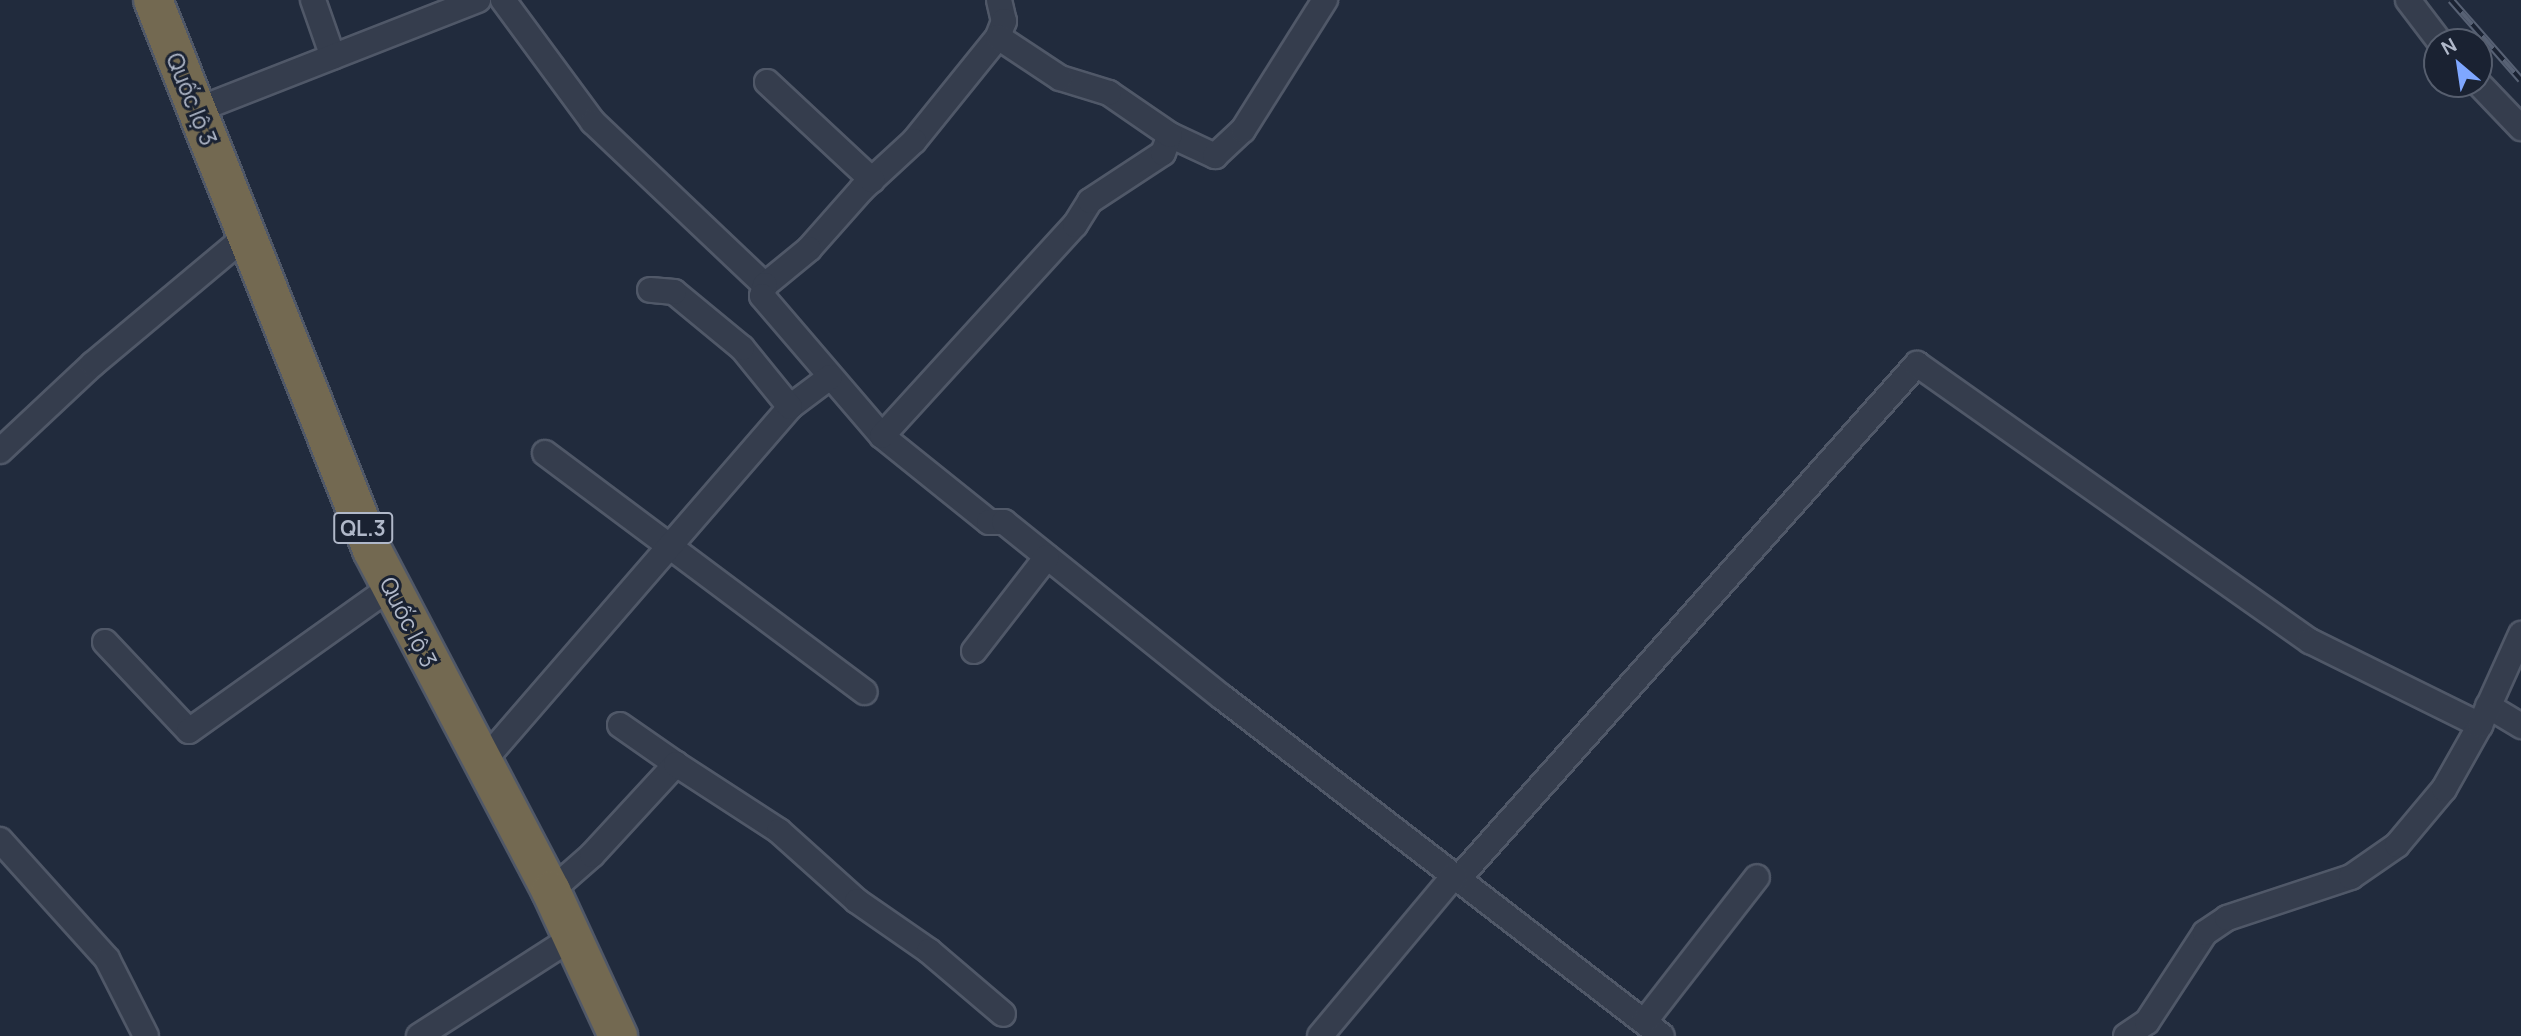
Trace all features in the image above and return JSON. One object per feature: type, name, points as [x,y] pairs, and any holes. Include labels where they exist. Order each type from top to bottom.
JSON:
[{"type":"highway","name":"Quốc lộ 3","points":[[153,0],[246,236],[391,587],[481,764],[551,891],[570,939],[618,1036]]},
{"type":"street","points":[[313,0],[333,57]]},
{"type":"street","points":[[197,110],[478,0]]},
{"type":"street","points":[[503,0],[593,122],[765,285]]},
{"type":"street","points":[[999,0],[1004,21],[998,37],[914,141],[872,180],[809,249],[765,285],[762,296],[830,377],[882,436],[989,522],[1004,522],[1456,878],[1653,1029],[1756,877]]},
{"type":"street","points":[[998,37],[1060,78],[1109,93],[1170,135],[1215,156],[1243,130],[1325,0]]},
{"type":"street","points":[[2408,0],[2429,28]]},
{"type":"street","points":[[767,82],[872,180]]},
{"type":"street","points":[[2492,98],[2521,128]]},
{"type":"street","points":[[882,436],[1075,225],[1090,201],[1163,153],[1170,135]]},
{"type":"street","points":[[0,451],[93,364],[246,236]]},
{"type":"street","points":[[650,290],[674,292],[742,348],[790,407]]},
{"type":"street","points":[[1320,1036],[1456,878],[1917,364],[2310,641],[2484,715],[2521,726]]},
{"type":"street","points":[[481,764],[790,407],[830,377]]},
{"type":"street","points":[[545,453],[864,692]]},
{"type":"street","points":[[974,651],[1047,557]]},
{"type":"street","points":[[105,642],[189,731],[391,587]]},
{"type":"street","points":[[2135,1034],[2147,1022],[2205,933],[2227,918],[2351,877],[2397,845],[2444,789],[2484,715],[2521,634]]},
{"type":"street","points":[[620,725],[779,831],[857,901],[929,951],[1003,1014]]},
{"type":"street","points":[[551,891],[592,855],[676,764]]},
{"type":"street","points":[[0,840],[26,874],[107,959],[146,1036]]},
{"type":"street","points":[[433,1032],[570,939]]},
{"type":"railway","points":[[2451,0],[2521,80]]}]
